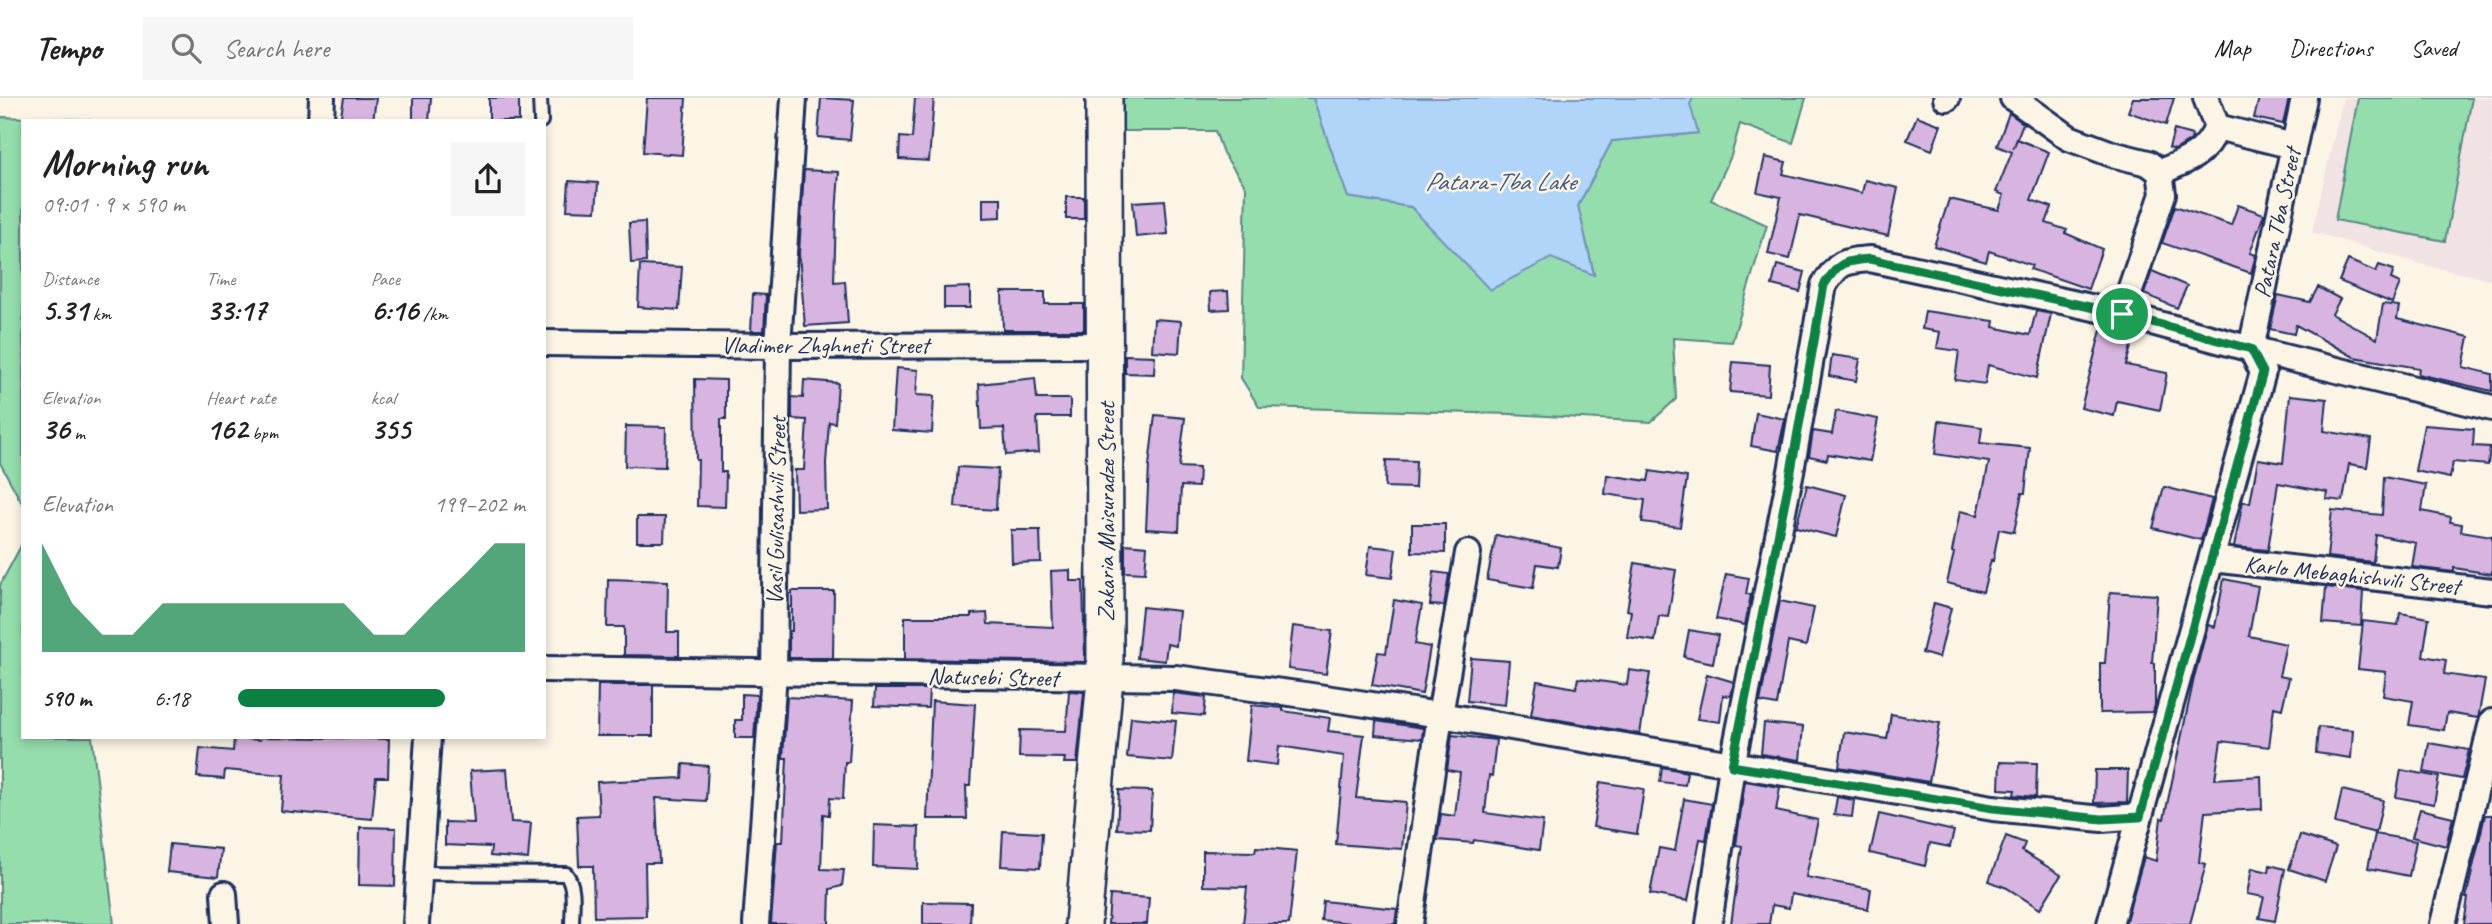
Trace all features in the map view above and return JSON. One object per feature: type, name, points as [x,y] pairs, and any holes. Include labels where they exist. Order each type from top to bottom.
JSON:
[{"type":"street","points":[[321,119],[322,98]]},
{"type":"street","name":"Vasil Gulisashvili Street","points":[[756,924],[774,673],[778,346],[794,98]]},
{"type":"street","name":"Zakaria Maisuradze Street","points":[[1083,924],[1105,678],[1104,98]]},
{"type":"street","points":[[2012,98],[2069,138],[2112,154],[2148,163],[2160,172],[2163,194],[2122,314]]},
{"type":"street","points":[[2160,172],[2186,162],[2211,142],[2217,127],[2206,98]]},
{"type":"street","name":"Patara Tba Street","points":[[2251,349],[2304,98]]},
{"type":"street","points":[[2217,127],[2293,146]]},
{"type":"street","points":[[1709,924],[1732,766],[1791,471],[1824,285],[1837,266],[1848,261],[1870,259],[2122,314],[2251,349],[2492,408]]},
{"type":"street","name":"Vladimer Zhghneti Street","points":[[546,343],[778,346],[1106,345]]},
{"type":"street","points":[[2110,924],[2263,372],[2251,349]]},
{"type":"street","points":[[1410,924],[1440,715],[1468,553]]},
{"type":"street","name":"Karlo Mebaghishvili Street","points":[[2212,559],[2492,591]]},
{"type":"street","name":"Natusebi Street","points":[[546,669],[1176,678],[1440,715],[1993,808],[2102,819],[2140,817]]},
{"type":"street","points":[[2442,924],[2492,722]]},
{"type":"street","points":[[415,924],[428,739]]},
{"type":"street","points":[[224,894],[226,924]]},
{"type":"lane","points":[[540,98],[541,119]]},
{"type":"lane","points":[[419,873],[566,874],[572,887],[572,924]]},
{"type":"shaded area","points":[[2343,98],[2492,98],[2492,280],[2428,266],[2312,232]]},
{"type":"green space","points":[[1116,98],[1313,98],[1348,197],[1411,207],[1490,289],[1551,256],[1594,274],[1578,206],[1612,141],[1698,133],[1689,104],[1693,98],[1806,98],[1793,143],[1740,124],[1731,156],[1711,200],[1767,225],[1732,342],[1673,338],[1676,399],[1651,422],[1511,414],[1259,407],[1241,378],[1246,187],[1223,153],[1215,131],[1116,131]]},
{"type":"green space","points":[[2358,98],[2472,98],[2445,241],[2335,220]]},
{"type":"green space","points":[[0,117],[61,119],[21,119],[21,501],[0,463]]},
{"type":"green space","points":[[21,546],[21,739],[92,739],[114,924],[0,924],[0,585]]},
{"type":"water","name":"Patara-Tba Lake","points":[[1313,98],[1693,98],[1690,104],[1698,133],[1612,141],[1578,206],[1594,275],[1551,258],[1490,290],[1411,207],[1348,197]]},
{"type":"building","points":[[344,98],[376,98],[373,119],[340,119]]},
{"type":"building","points":[[413,98],[431,98],[429,119],[413,119]]},
{"type":"building","points":[[489,98],[519,98],[519,119],[489,119]]},
{"type":"building","points":[[647,98],[686,98],[682,155],[643,152]]},
{"type":"building","points":[[821,98],[854,100],[850,140],[818,137]]},
{"type":"building","points":[[915,98],[934,98],[929,161],[899,159],[900,137],[912,138]]},
{"type":"building","points":[[2133,98],[2174,98],[2166,125],[2128,112]]},
{"type":"building","points":[[2259,98],[2289,98],[2283,124],[2254,118]]},
{"type":"building","points":[[2009,113],[2023,123],[2013,149],[2017,139],[2049,152],[2031,200],[2052,207],[2046,223],[2067,230],[2065,233],[2102,249],[2088,289],[2030,269],[2032,265],[1989,251],[1986,262],[1934,246],[1949,199],[1999,210],[2004,195],[1996,192],[2012,152],[1997,146]]},
{"type":"building","points":[[1917,116],[1941,125],[1932,150],[1907,140]]},
{"type":"building","points":[[2174,130],[2192,135],[2191,140],[2175,150],[2169,148]]},
{"type":"building","points":[[1765,157],[1786,162],[1783,174],[1862,193],[1865,180],[1898,188],[1888,236],[1800,215],[1790,259],[1768,254],[1781,197],[1757,192]]},
{"type":"building","points":[[804,170],[839,172],[834,282],[845,281],[848,323],[805,326],[799,254]]},
{"type":"building","points":[[569,181],[598,183],[596,211],[567,210]]},
{"type":"building","points":[[1066,197],[1084,197],[1084,219],[1066,219]]},
{"type":"building","points":[[983,198],[1001,198],[1001,217],[983,218]]},
{"type":"building","points":[[1165,200],[1168,234],[1136,237],[1133,202]]},
{"type":"building","points":[[2238,205],[2264,214],[2250,253],[2256,255],[2251,273],[2162,243],[2175,206],[2231,225]]},
{"type":"building","points":[[645,222],[646,262],[631,263],[629,223]]},
{"type":"building","points":[[2348,260],[2376,272],[2379,265],[2394,270],[2391,279],[2400,283],[2392,303],[2339,281]]},
{"type":"building","points":[[640,265],[682,267],[679,310],[638,307]]},
{"type":"building","points":[[1777,265],[1805,272],[1800,292],[1772,285]]},
{"type":"building","points":[[2152,271],[2187,286],[2177,308],[2144,294]]},
{"type":"building","points":[[970,287],[970,308],[944,308],[944,288]]},
{"type":"building","points":[[2318,287],[2340,299],[2332,314],[2377,339],[2383,304],[2399,306],[2397,319],[2469,337],[2463,367],[2492,374],[2492,391],[2418,374],[2419,368],[2354,357],[2296,325],[2294,334],[2270,329],[2278,295],[2310,302]]},
{"type":"building","points":[[1228,291],[1229,309],[1211,310],[1210,292]]},
{"type":"building","points":[[1002,292],[1045,292],[1045,304],[1084,304],[1084,330],[1003,330]]},
{"type":"building","points":[[753,294],[766,295],[764,331],[751,331]]},
{"type":"building","points":[[1925,311],[1994,321],[1993,327],[2030,335],[2036,311],[2051,314],[2037,378],[1988,365],[1985,384],[1955,380],[1959,351],[1937,348],[1940,332],[1922,329]]},
{"type":"building","points":[[1154,319],[1181,321],[1179,353],[1152,351]]},
{"type":"building","points":[[2101,330],[2133,339],[2126,365],[2167,373],[2160,410],[2117,401],[2114,416],[2081,408]]},
{"type":"building","points":[[1125,355],[1155,356],[1154,374],[1125,373]]},
{"type":"building","points":[[1832,355],[1860,359],[1856,381],[1829,376]]},
{"type":"building","points":[[1733,362],[1770,365],[1768,395],[1730,392]]},
{"type":"building","points":[[896,368],[918,370],[916,395],[934,396],[932,433],[892,430]]},
{"type":"building","points":[[1035,378],[1037,399],[1070,399],[1070,417],[1037,417],[1039,452],[1006,455],[1004,428],[981,429],[979,384]]},
{"type":"building","points":[[695,379],[726,380],[726,419],[721,419],[721,472],[726,472],[725,507],[697,506]]},
{"type":"building","points":[[804,380],[838,383],[835,423],[829,422],[827,509],[796,510],[795,470],[804,470],[807,420],[792,419],[792,397],[803,398]]},
{"type":"building","points":[[2290,395],[2327,399],[2324,431],[2371,439],[2367,467],[2349,464],[2343,501],[2326,499],[2327,492],[2278,483],[2268,550],[2234,547],[2243,501],[2250,503],[2258,459],[2283,463]]},
{"type":"building","points":[[1836,411],[1878,419],[1870,461],[1828,454],[1827,460],[1809,456],[1813,431],[1832,434]]},
{"type":"building","points":[[1756,413],[1785,419],[1778,451],[1751,446]]},
{"type":"building","points":[[1155,415],[1185,418],[1179,467],[1199,468],[1198,487],[1181,486],[1179,531],[1146,529]]},
{"type":"building","points":[[1939,421],[1982,427],[1980,443],[2030,448],[2025,493],[2022,493],[2014,532],[1999,529],[1983,592],[1947,583],[1960,511],[1978,515],[1989,462],[1935,454]]},
{"type":"building","points":[[2424,425],[2474,429],[2473,446],[2490,447],[2488,465],[2453,462],[2450,478],[2415,471]]},
{"type":"building","points":[[626,426],[666,427],[665,467],[625,466]]},
{"type":"building","points":[[1386,460],[1416,461],[1415,488],[1385,487]]},
{"type":"building","points":[[958,467],[998,469],[996,510],[955,507]]},
{"type":"building","points":[[1650,471],[1687,477],[1680,527],[1642,522],[1645,500],[1605,494],[1607,475],[1648,481]]},
{"type":"building","points":[[2384,477],[2426,485],[2422,511],[2451,517],[2450,522],[2462,524],[2461,531],[2492,536],[2492,574],[2454,568],[2454,572],[2412,567],[2416,543],[2376,535],[2373,562],[2327,557],[2332,510],[2382,515]]},
{"type":"building","points":[[1807,485],[1846,495],[1836,537],[1796,527]]},
{"type":"building","points":[[2164,487],[2212,499],[2201,540],[2153,528]]},
{"type":"building","points":[[637,517],[665,517],[664,542],[637,542]]},
{"type":"building","points":[[1412,524],[1445,524],[1445,553],[1412,552]]},
{"type":"building","points":[[1011,530],[1040,530],[1041,562],[1012,563]]},
{"type":"building","points":[[1496,535],[1561,548],[1558,567],[1537,564],[1533,588],[1487,580]]},
{"type":"building","points":[[1125,544],[1147,546],[1145,573],[1125,572]]},
{"type":"building","points":[[1370,546],[1396,549],[1392,578],[1366,575]]},
{"type":"building","points":[[1635,563],[1676,570],[1668,617],[1659,616],[1655,641],[1627,637],[1631,611],[1627,610]]},
{"type":"building","points":[[1070,570],[1070,581],[1083,581],[1085,662],[905,659],[905,617],[971,617],[971,614],[987,613],[988,624],[1053,627],[1051,571]]},
{"type":"building","points":[[1434,572],[1449,574],[1444,606],[1430,605]]},
{"type":"building","points":[[1726,574],[1749,578],[1746,594],[1751,595],[1745,625],[1716,619]]},
{"type":"building","points":[[608,579],[668,581],[667,632],[679,632],[679,656],[624,655],[624,627],[607,627]]},
{"type":"building","points":[[2224,579],[2258,586],[2249,636],[2286,644],[2279,676],[2289,678],[2282,709],[2274,707],[2269,747],[2221,741],[2215,779],[2261,776],[2262,809],[2205,812],[2199,862],[2206,864],[2190,924],[2125,924],[2144,857],[2156,861],[2161,818],[2164,819],[2194,678],[2208,625],[2215,627]]},
{"type":"building","points":[[2326,587],[2363,591],[2361,626],[2323,623]]},
{"type":"building","points":[[792,591],[834,591],[833,658],[789,658]]},
{"type":"building","points":[[2110,592],[2157,595],[2152,663],[2155,663],[2153,712],[2100,713],[2100,663],[2105,663]]},
{"type":"building","points":[[1394,600],[1422,605],[1415,644],[1430,647],[1422,694],[1372,685],[1378,652],[1386,653]]},
{"type":"building","points":[[1780,601],[1814,608],[1806,646],[1788,642],[1777,705],[1760,702]]},
{"type":"building","points":[[1934,603],[1951,608],[1939,658],[1922,653]]},
{"type":"building","points":[[1142,607],[1179,611],[1176,646],[1167,644],[1165,661],[1137,658]]},
{"type":"building","points":[[2400,613],[2429,618],[2423,656],[2446,660],[2444,674],[2485,680],[2478,718],[2447,713],[2444,730],[2409,725],[2413,701],[2383,696],[2386,672],[2358,669],[2363,621],[2398,625]]},
{"type":"building","points":[[1293,626],[1332,631],[1326,674],[1288,669]]},
{"type":"building","points":[[1689,630],[1718,635],[1713,663],[1684,657]]},
{"type":"building","points":[[1471,658],[1509,661],[1505,705],[1467,701]]},
{"type":"building","points":[[1629,670],[1650,673],[1640,734],[1531,715],[1537,681],[1576,688],[1578,678],[1627,685]]},
{"type":"building","points":[[1707,674],[1734,682],[1731,696],[1723,695],[1720,722],[1697,719]]},
{"type":"building","points":[[598,685],[653,685],[653,736],[597,736]]},
{"type":"building","points":[[875,689],[929,689],[928,708],[874,706]]},
{"type":"building","points":[[1069,691],[1084,692],[1077,763],[1064,763],[1065,758],[1019,757],[1020,730],[1066,731]]},
{"type":"building","points":[[1173,693],[1206,697],[1204,716],[1172,713]]},
{"type":"building","points":[[742,694],[757,695],[754,738],[735,738],[735,720],[742,720]]},
{"type":"building","points":[[787,697],[853,701],[849,762],[845,762],[843,799],[830,798],[829,815],[823,814],[821,869],[844,870],[842,886],[830,889],[829,924],[771,924],[777,842],[783,842],[787,758],[783,758]]},
{"type":"building","points":[[932,701],[975,704],[970,786],[966,786],[967,819],[927,819]]},
{"type":"building","points":[[1252,705],[1283,708],[1283,711],[1330,718],[1328,731],[1364,735],[1356,798],[1406,802],[1402,849],[1336,844],[1344,756],[1279,746],[1277,765],[1246,761]]},
{"type":"building","points":[[1891,714],[1940,723],[1929,782],[1839,767],[1844,732],[1887,739]]},
{"type":"building","points":[[1131,717],[1176,721],[1172,761],[1127,757]]},
{"type":"building","points":[[1376,721],[1423,728],[1422,739],[1375,735]]},
{"type":"building","points":[[1764,723],[1803,727],[1800,760],[1761,754]]},
{"type":"building","points":[[2318,727],[2353,730],[2351,758],[2316,753]]},
{"type":"building","points":[[1452,735],[1496,740],[1485,813],[1543,821],[1539,850],[1474,840],[1473,843],[1437,840],[1441,814],[1455,816],[1460,772],[1447,770]]},
{"type":"building","points":[[234,739],[389,739],[388,777],[376,777],[372,819],[281,811],[284,775],[225,770],[224,779],[197,777],[200,748],[233,751]]},
{"type":"building","points":[[2429,743],[2469,750],[2462,779],[2424,772]]},
{"type":"building","points":[[2000,762],[2037,763],[2036,797],[2014,795],[2015,790],[1999,789]]},
{"type":"building","points":[[683,764],[708,766],[706,801],[656,798],[659,863],[645,863],[646,916],[594,917],[593,866],[579,866],[577,816],[599,815],[597,782],[682,778]]},
{"type":"building","points":[[1662,767],[1687,772],[1685,785],[1660,782]]},
{"type":"building","points":[[507,769],[511,822],[531,823],[528,859],[490,856],[491,847],[445,845],[445,822],[474,823],[470,771]]},
{"type":"building","points":[[2095,770],[2128,770],[2127,802],[2094,803]]},
{"type":"building","points":[[2401,770],[2439,777],[2434,804],[2396,797]]},
{"type":"building","points":[[1745,781],[1780,787],[1776,811],[1818,820],[1806,877],[1871,889],[1868,909],[1791,894],[1789,908],[1772,905],[1769,924],[1731,924],[1742,846],[1736,845]]},
{"type":"building","points":[[1600,782],[1644,789],[1637,834],[1593,827]]},
{"type":"building","points":[[1119,790],[1152,791],[1150,830],[1117,829]]},
{"type":"building","points":[[2342,790],[2383,800],[2376,833],[2335,823]]},
{"type":"building","points":[[1837,797],[1854,800],[1852,817],[1834,815]]},
{"type":"building","points":[[1684,799],[1712,804],[1706,840],[1700,839],[1688,901],[1650,894],[1659,848],[1675,851]]},
{"type":"building","points":[[2420,809],[2453,817],[2446,846],[2412,837]]},
{"type":"building","points":[[1879,814],[1954,831],[1950,847],[1930,843],[1925,866],[1870,853]]},
{"type":"building","points":[[2485,815],[2492,815],[2492,924],[2464,924],[2466,898]]},
{"type":"building","points":[[874,825],[919,827],[918,869],[873,867]]},
{"type":"building","points":[[360,827],[396,828],[395,886],[359,885]]},
{"type":"building","points":[[1003,831],[1042,833],[1040,868],[1001,866]]},
{"type":"building","points":[[2375,834],[2416,841],[2409,876],[2368,868]]},
{"type":"building","points":[[2300,835],[2336,847],[2325,881],[2289,869]]},
{"type":"building","points":[[2006,836],[2025,843],[2022,851],[2061,875],[2040,909],[2007,888],[1989,881]]},
{"type":"building","points":[[170,844],[221,849],[218,877],[167,872]]},
{"type":"building","points":[[1256,847],[1297,851],[1289,924],[1243,924],[1247,887],[1203,886],[1203,851],[1255,852]]},
{"type":"building","points":[[2270,865],[2285,869],[2275,921],[2259,918],[2264,897],[2247,894],[2252,868],[2269,872]]},
{"type":"building","points":[[1110,895],[1149,898],[1147,924],[1108,924]]},
{"type":"building","points":[[1323,901],[1397,909],[1395,924],[1321,920]]},
{"type":"building","points":[[923,902],[971,903],[970,924],[923,924]]},
{"type":"route","points":[[1870,259],[2122,314],[2251,349],[2263,372],[2140,817],[2102,819],[1993,808],[1732,766],[1791,471],[1824,285],[1837,266],[1848,261],[1870,259]]}]
